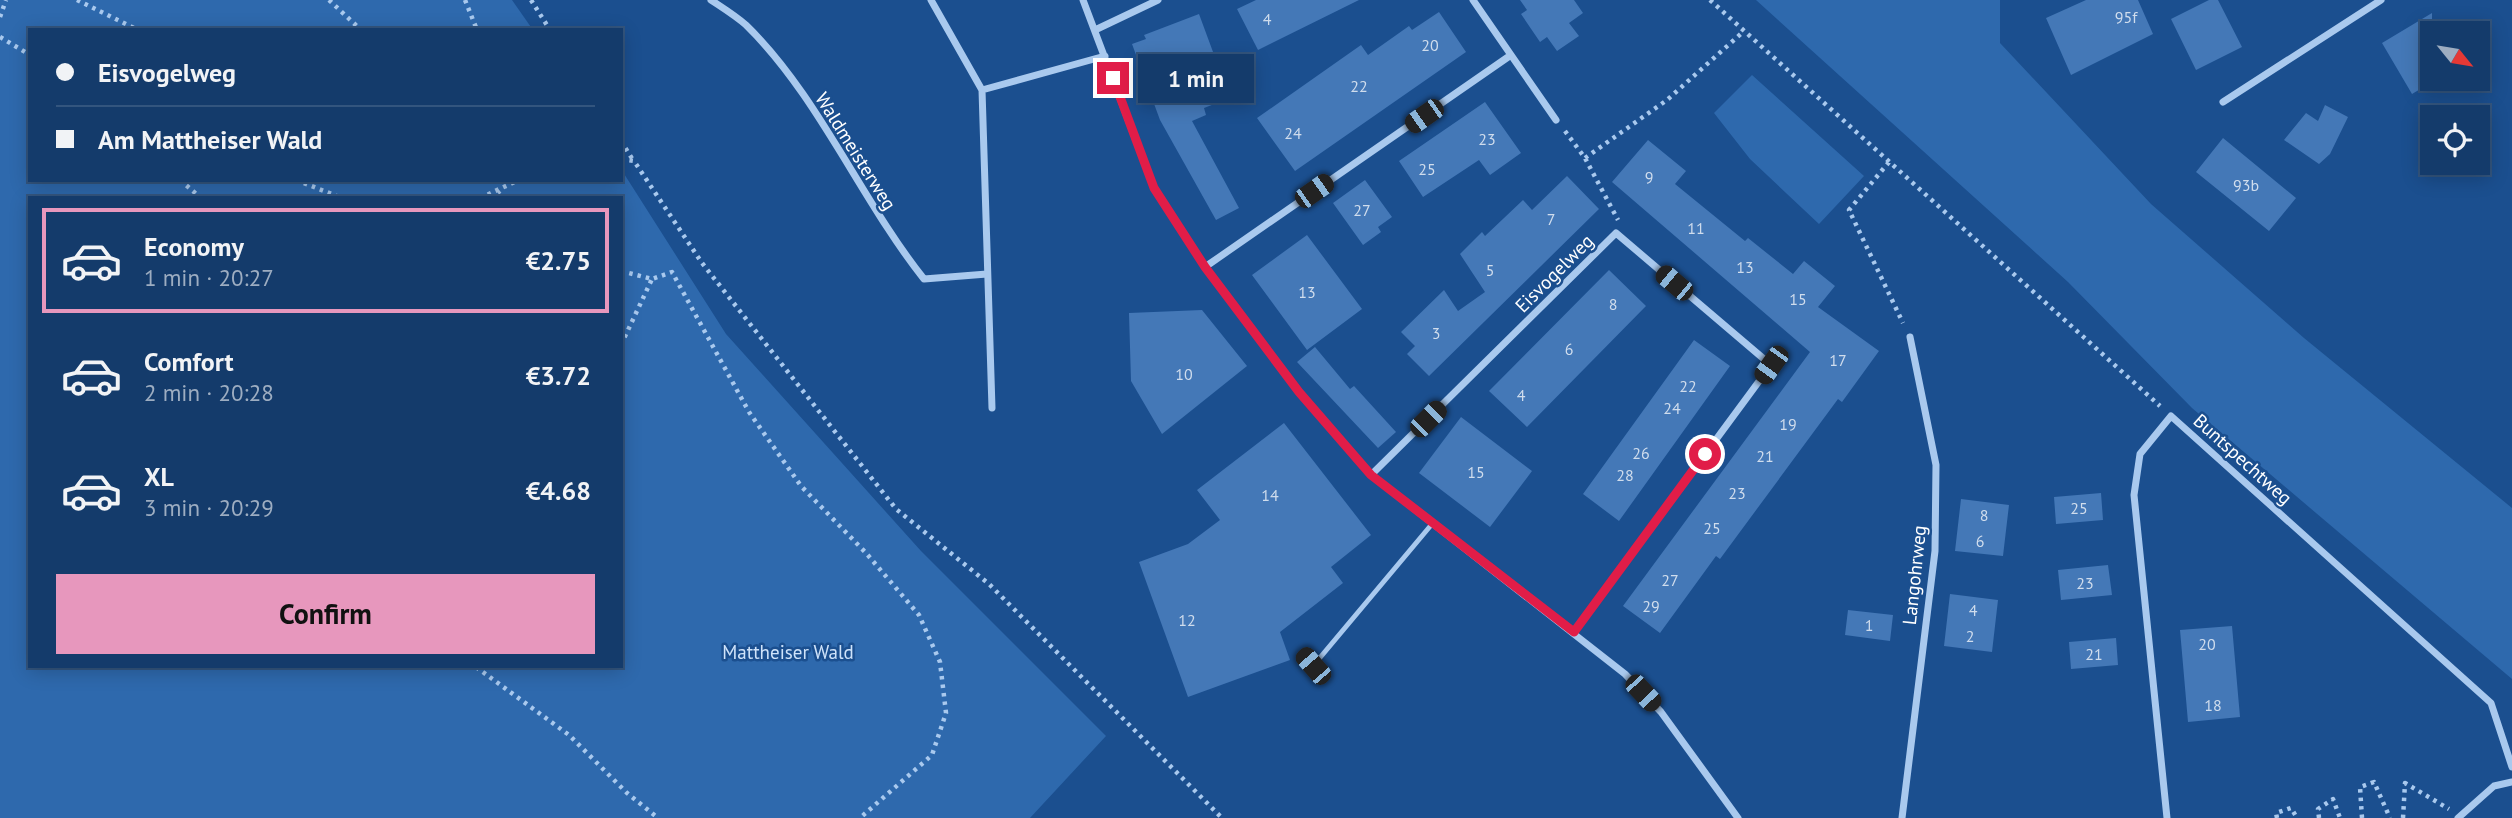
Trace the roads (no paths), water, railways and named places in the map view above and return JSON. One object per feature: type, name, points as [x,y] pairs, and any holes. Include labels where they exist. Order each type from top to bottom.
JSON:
[{"type":"street","name":"Waldmeisterweg","points":[[711,0],[745,24],[788,72],[899,248],[924,279],[988,274]]},
{"type":"street","points":[[931,0],[982,90],[992,408]]},
{"type":"street","points":[[1083,0],[1154,188],[1205,267],[1299,392],[1371,475],[1625,674],[1661,712],[1738,818]]},
{"type":"street","points":[[1096,30],[1158,0]]},
{"type":"street","points":[[1474,0],[1556,120]]},
{"type":"street","points":[[2222,102],[2381,0]]},
{"type":"street","points":[[1205,267],[1511,55]]},
{"type":"street","points":[[982,90],[1105,56]]},
{"type":"street","name":"Eisvogelweg","points":[[1371,475],[1616,233],[1771,365],[1574,632]]},
{"type":"street","name":"Langohrweg","points":[[1902,818],[1935,551],[1936,465],[1910,337]]},
{"type":"street","name":"Buntspechtweg","points":[[2167,818],[2134,495],[2140,453],[2171,416],[2491,703],[2512,766]]},
{"type":"street","points":[[2458,817],[2494,786],[2512,782]]},
{"type":"lane","points":[[1303,655],[1313,666],[1432,524]]},
{"type":"park label","name":"Mattheiser Wald","points":[[788,652]]}]
